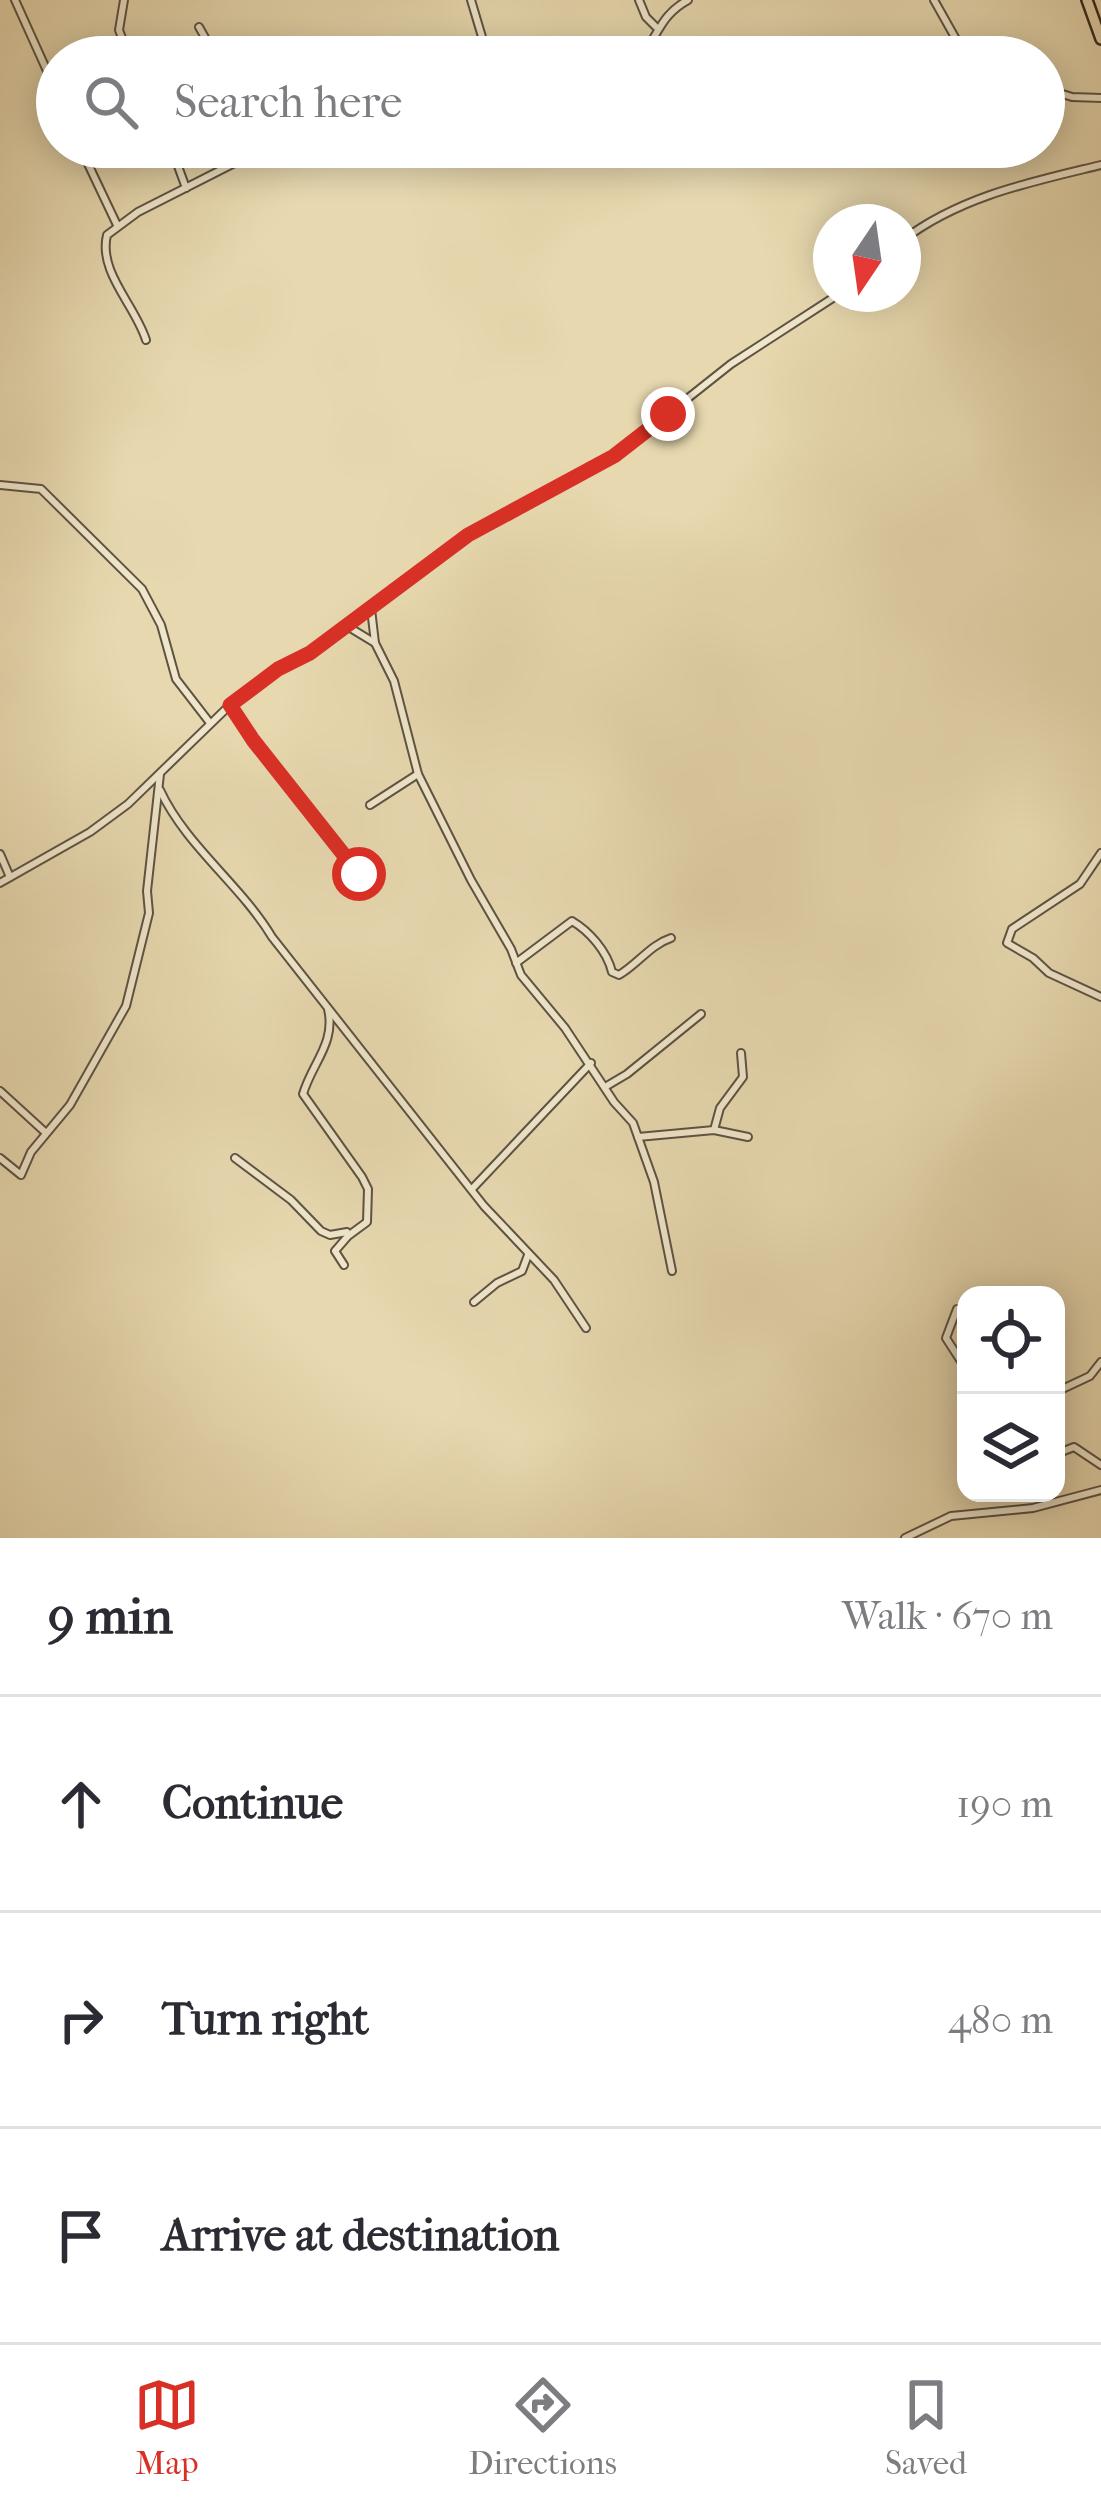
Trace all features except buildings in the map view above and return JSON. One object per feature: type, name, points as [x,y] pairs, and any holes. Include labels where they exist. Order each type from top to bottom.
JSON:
[{"type":"main road","points":[[1088,0],[1101,39]]},
{"type":"street","points":[[15,0],[36,46]]},
{"type":"street","points":[[121,36],[124,0]]},
{"type":"street","points":[[470,0],[479,36]]},
{"type":"street","points":[[640,0],[656,27]]},
{"type":"street","points":[[653,36],[656,27],[688,0]]},
{"type":"street","points":[[934,0],[954,36]]},
{"type":"street","points":[[199,26],[204,36]]},
{"type":"street","points":[[1065,95],[1101,98]]},
{"type":"street","points":[[921,228],[987,195],[1101,166]]},
{"type":"street","points":[[90,168],[117,225]]},
{"type":"street","points":[[179,168],[186,188]]},
{"type":"street","points":[[146,340],[103,250],[107,235],[117,225],[223,168]]},
{"type":"street","points":[[0,883],[90,832],[160,774],[230,705],[371,609],[468,535],[628,447],[731,364],[813,311]]},
{"type":"street","points":[[0,485],[41,489],[142,589],[161,625],[176,680],[210,723]]},
{"type":"street","points":[[371,609],[375,643],[394,681],[418,774],[521,975],[633,1124],[668,1241],[672,1270]]},
{"type":"street","points":[[347,626],[375,643]]},
{"type":"street","points":[[230,705],[359,874]]},
{"type":"street","points":[[0,1157],[22,1175],[31,1152],[70,1105],[126,1006],[149,913],[147,891],[160,774]]},
{"type":"street","points":[[370,805],[418,774]]},
{"type":"street","points":[[160,790],[182,826],[257,912],[472,1189],[554,1280],[586,1328]]},
{"type":"street","points":[[1101,853],[1080,884],[1012,929],[1007,943],[1049,973],[1101,997]]},
{"type":"street","points":[[0,854],[10,878]]},
{"type":"street","points":[[516,963],[572,921],[619,975],[637,966],[656,943],[671,938]]},
{"type":"street","points":[[327,1005],[327,1046],[303,1094],[368,1189],[369,1217],[335,1251],[344,1265]]},
{"type":"street","points":[[605,1087],[701,1014]]},
{"type":"street","points":[[714,1130],[719,1108],[743,1077],[741,1053]]},
{"type":"street","points":[[472,1189],[591,1063]]},
{"type":"street","points":[[0,1091],[46,1133]]},
{"type":"street","points":[[638,1137],[714,1130],[748,1137]]},
{"type":"street","points":[[235,1158],[321,1231],[330,1235],[356,1229]]},
{"type":"street","points":[[473,1302],[496,1283],[522,1271],[528,1255]]},
{"type":"street","points":[[957,1309],[946,1338],[957,1355]]},
{"type":"street","points":[[1065,1388],[1090,1376],[1101,1362]]},
{"type":"street","points":[[1065,1450],[1074,1447],[1101,1465]]},
{"type":"street","points":[[905,1538],[950,1516],[1033,1508],[1101,1490]]},
{"type":"route","points":[[359,874],[230,705],[278,669],[310,653],[468,535],[614,456],[668,414]]}]
